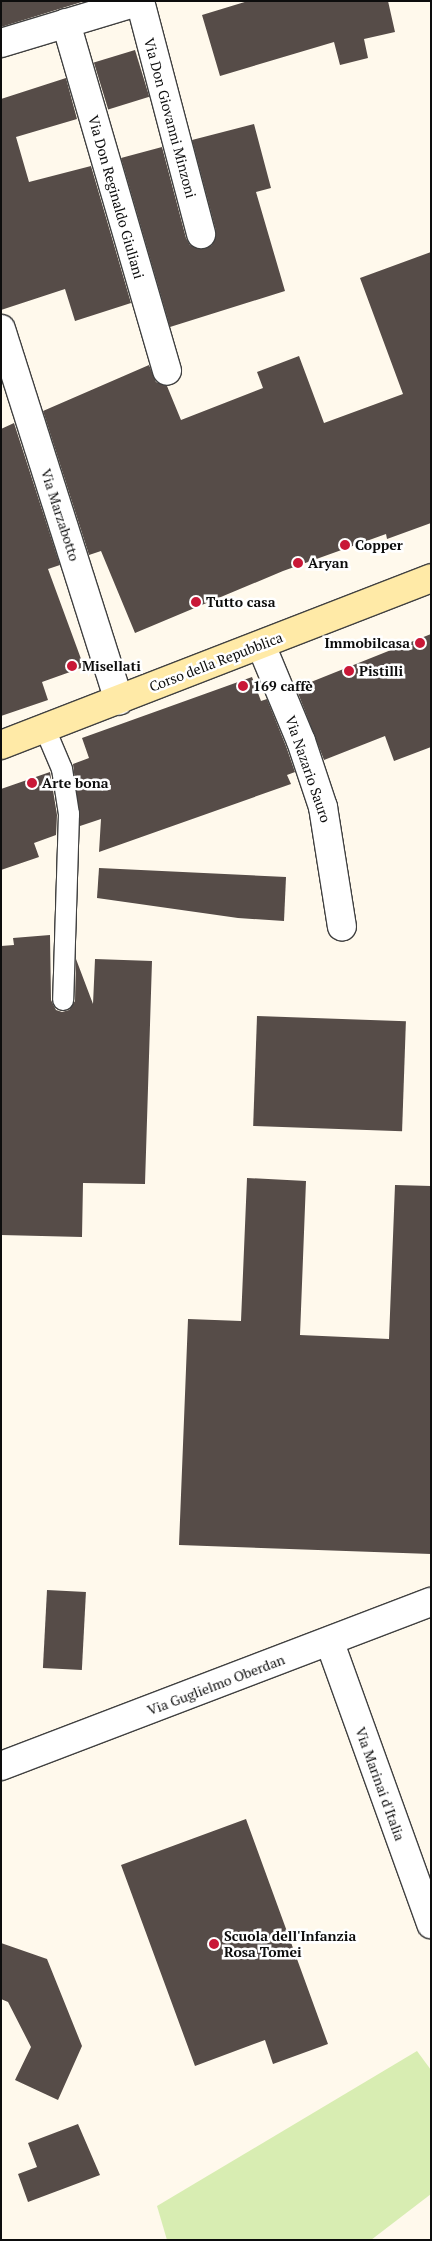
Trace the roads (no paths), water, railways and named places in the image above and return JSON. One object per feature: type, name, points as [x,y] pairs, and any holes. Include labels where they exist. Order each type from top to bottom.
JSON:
[{"type":"street","points":[[1,43],[140,1]]},
{"type":"street","name":"Via Don Giovanni Minzoni","points":[[140,1],[201,234]]},
{"type":"street","name":"Via Don Reginaldo Giuliani","points":[[66,23],[167,371]]},
{"type":"street","name":"Via Marzabotto","points":[[1,329],[118,701]]},
{"type":"street","name":"Corso della Repubblica","points":[[1,745],[431,578]]},
{"type":"street","name":"Via Nazario Sauro","points":[[261,645],[304,750],[323,807],[342,927]]},
{"type":"street","name":"Via Guglielmo Oberdan","points":[[1,1766],[330,1643],[431,1602]]},
{"type":"street","name":"Via Marinai d'Italia","points":[[330,1643],[431,1924]]},
{"type":"lane","points":[[45,729],[62,769],[69,814],[63,1000]]},
{"type":"place","name":"Copper","points":[[345,545]]},
{"type":"place","name":"Aryan","points":[[298,563]]},
{"type":"place","name":"Tutto casa","points":[[196,602]]},
{"type":"place","name":"Immobilcasa","points":[[420,643]]},
{"type":"place","name":"Misellati","points":[[72,666]]},
{"type":"place","name":"Pistilli","points":[[349,671]]},
{"type":"place","name":"169 caffè","points":[[243,686]]},
{"type":"place","name":"Arte bona","points":[[32,783]]},
{"type":"place","name":"Scuola dell'Infanzia Rosa Tomei","points":[[214,1944]]}]
